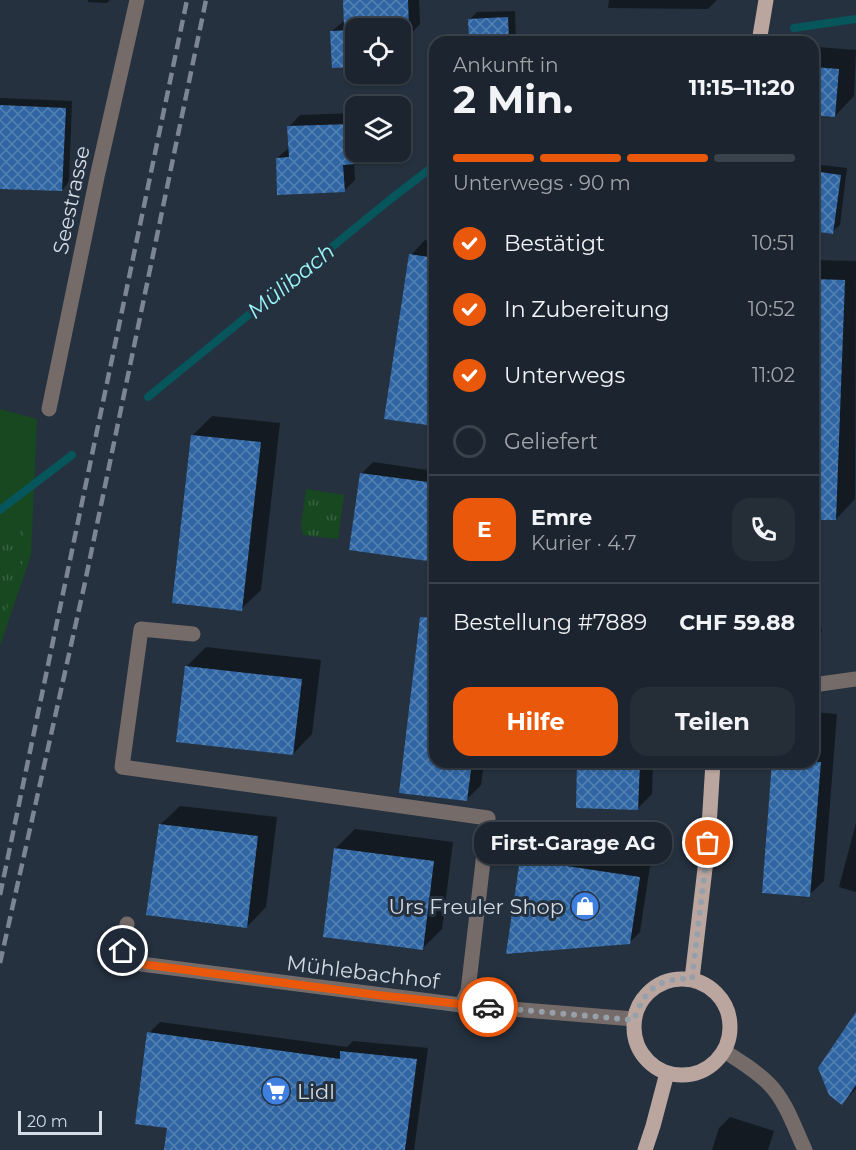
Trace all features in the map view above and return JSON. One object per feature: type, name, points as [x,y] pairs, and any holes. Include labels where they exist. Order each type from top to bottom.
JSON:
[{"type":"main road","points":[[760,36],[766,0]]},
{"type":"main road","points":[[692,979],[708,843],[713,768]]},
{"type":"main road","points":[[676,978],[692,979],[706,984],[726,1007],[730,1021],[729,1036],[724,1051],[716,1061],[693,1074],[680,1076],[667,1073],[652,1065],[640,1053],[634,1037],[634,1020],[639,1005],[648,992],[661,983],[676,978]]},
{"type":"main road","points":[[645,1150],[667,1073]]},
{"type":"street","name":"Seestrasse","points":[[49,409],[137,0]]},
{"type":"street","points":[[193,634],[141,629],[122,767],[488,818],[468,991],[461,1005]]},
{"type":"street","points":[[819,684],[856,679]]},
{"type":"street","name":"Mühlebachhof","points":[[127,924],[123,951],[126,961],[141,964],[461,1005],[634,1020]]},
{"type":"street","points":[[724,1051],[756,1072],[771,1086],[788,1113],[805,1150]]},
{"type":"green space","points":[[0,409],[37,419],[31,555],[0,646]]},
{"type":"green space","points":[[306,489],[344,495],[338,539],[303,535],[301,526]]},
{"type":"green space","points":[[20,524],[27,550],[0,629],[0,540]]},
{"type":"building","points":[[343,0],[408,0],[409,18],[345,18],[344,28]]},
{"type":"building","points":[[508,17],[509,36],[469,36],[468,19]]},
{"type":"building","points":[[345,30],[345,67],[332,68],[330,31]]},
{"type":"building","points":[[819,67],[839,69],[835,117],[819,116]]},
{"type":"building","points":[[0,105],[66,108],[62,191],[0,189]]},
{"type":"building","points":[[345,124],[345,162],[354,162],[354,164],[343,165],[345,192],[277,195],[276,158],[289,157],[287,126]]},
{"type":"building","points":[[819,172],[841,175],[833,234],[819,232]]},
{"type":"building","points":[[409,254],[429,257],[429,425],[384,419]]},
{"type":"building","points":[[819,279],[845,280],[836,520],[819,520]]},
{"type":"building","points":[[191,435],[261,442],[242,611],[172,603]]},
{"type":"building","points":[[360,473],[429,482],[429,561],[349,550]]},
{"type":"building","points":[[420,617],[429,618],[429,768],[471,768],[467,801],[399,793]]},
{"type":"building","points":[[185,666],[302,679],[293,755],[176,742]]},
{"type":"building","points":[[819,762],[821,762],[810,897],[762,893],[772,768],[819,768]]},
{"type":"building","points":[[577,768],[640,768],[638,810],[576,808]]},
{"type":"building","points":[[159,824],[258,836],[247,928],[146,915]]},
{"type":"building","points":[[334,848],[434,861],[423,950],[323,937]]},
{"type":"building","points":[[520,859],[640,877],[630,944],[506,954]]},
{"type":"building","points":[[856,1012],[856,1085],[842,1105],[829,1095],[818,1068]]},
{"type":"building","name":"Lidl","points":[[147,1032],[340,1059],[340,1051],[417,1059],[405,1150],[164,1150],[167,1128],[135,1124]]},
{"type":"waterway","name":"Mülibach","points":[[794,28],[856,19]]},
{"type":"waterway","name":"Mülibach","points":[[148,397],[429,170]]},
{"type":"waterway","name":"Mülibach","points":[[0,510],[72,455]]},
{"type":"railway","points":[[0,895],[187,0]]},
{"type":"railway","points":[[0,963],[84,587],[206,0]]},
{"type":"way so far","points":[[488,1007],[634,1020],[639,1005],[648,992],[661,983],[676,978],[692,979],[708,843]]},
{"type":"place","name":"First-Garage AG","points":[[708,843]]},
{"type":"place","name":"Urs Freuler Shop","points":[[585,906]]},
{"type":"place","name":"Lidl","points":[[276,1091]]},
{"type":"route","points":[[123,951],[126,961],[141,964],[488,1007]]}]
